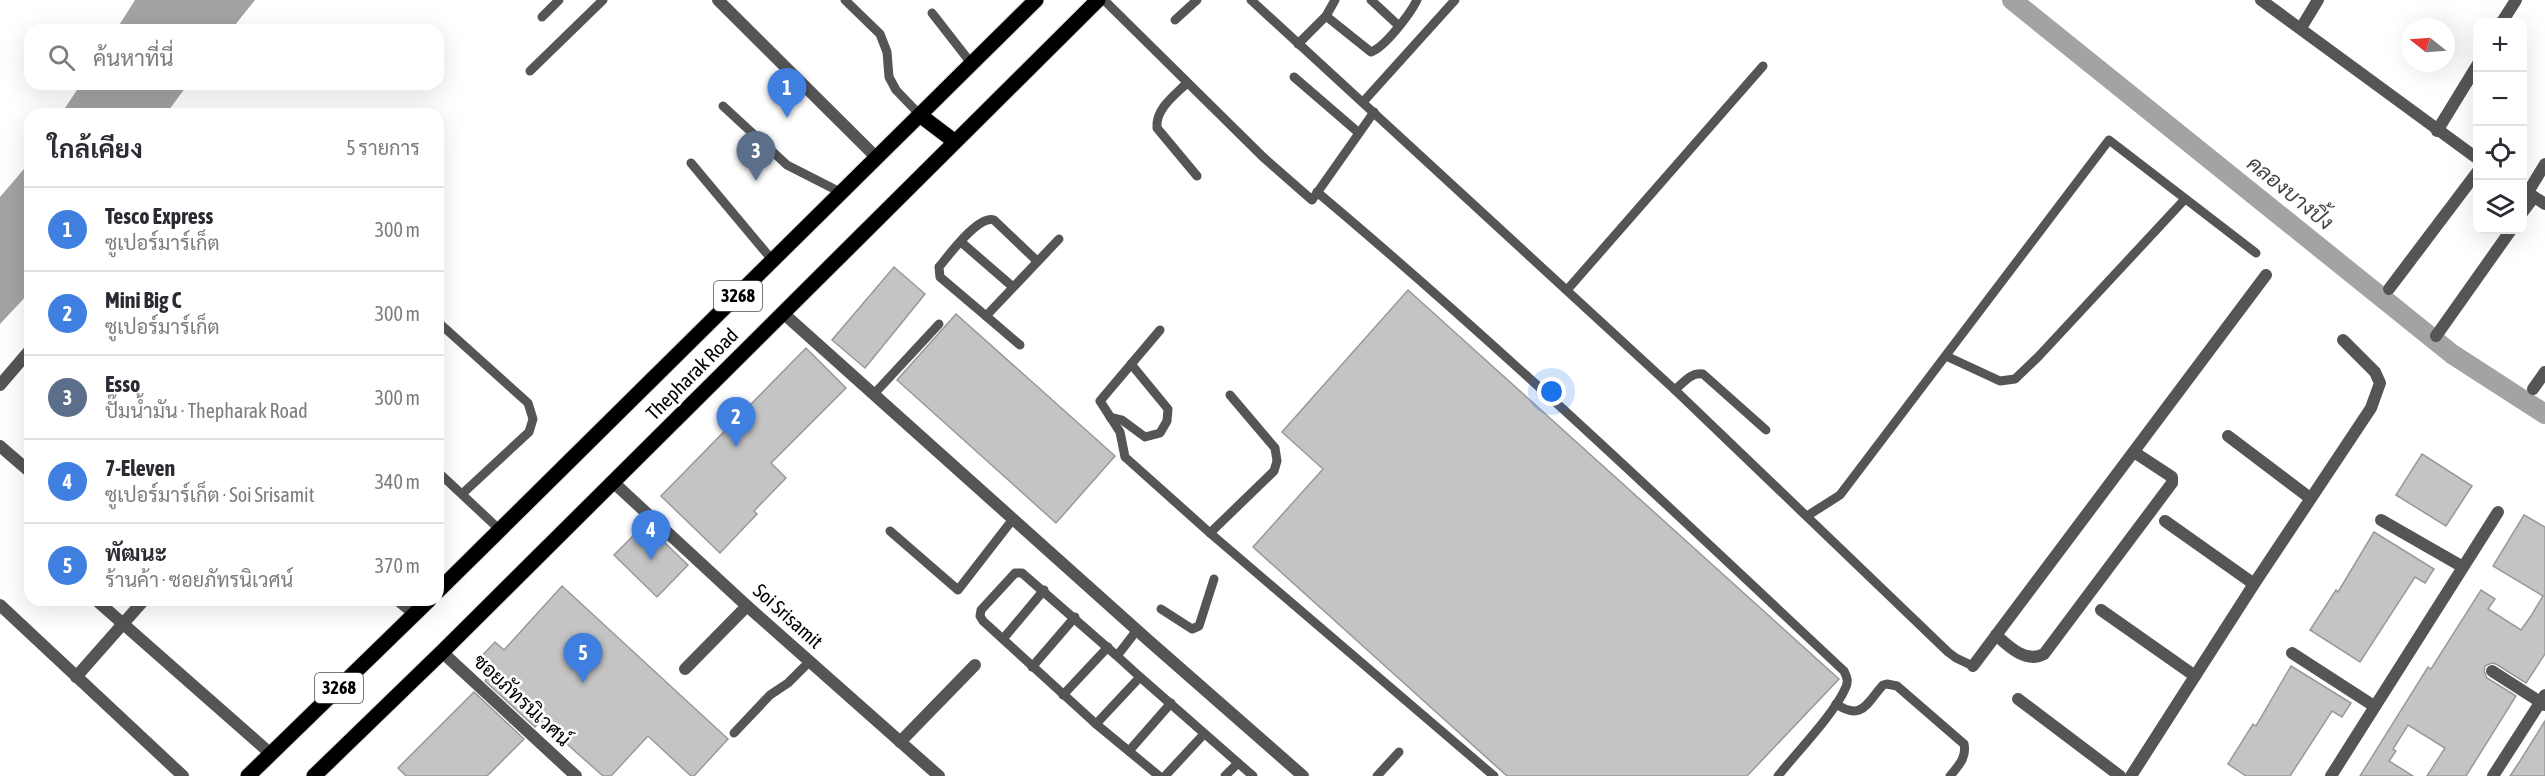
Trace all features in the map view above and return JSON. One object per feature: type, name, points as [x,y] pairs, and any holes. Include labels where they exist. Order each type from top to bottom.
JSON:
[{"type":"main road","name":"Thepharak Road","points":[[444,585],[1036,0]]},
{"type":"main road","name":"Thepharak Road","points":[[314,776],[442,652],[1098,0]]},
{"type":"main road","points":[[921,116],[954,141]]},
{"type":"main road","name":"3268","points":[[248,776],[423,606]]},
{"type":"street","points":[[718,0],[877,158]]},
{"type":"street","points":[[2261,0],[2473,156]]},
{"type":"street","points":[[2301,28],[2318,0]]},
{"type":"street","points":[[2505,18],[2516,0]]},
{"type":"street","points":[[2437,131],[2473,72]]},
{"type":"street","points":[[2545,164],[2528,193],[2545,204]]},
{"type":"street","points":[[2389,289],[2473,178]]},
{"type":"street","points":[[2436,336],[2508,234]]},
{"type":"street","points":[[1973,666],[2266,275]]},
{"type":"street","points":[[783,313],[1137,630],[1304,776]]},
{"type":"street","points":[[2131,776],[2310,498],[2371,408],[2380,383],[2375,372],[2343,340]]},
{"type":"street","points":[[0,385],[24,357]]},
{"type":"street","points":[[2533,389],[2545,372]]},
{"type":"street","points":[[2228,435],[2310,498]]},
{"type":"street","points":[[0,446],[24,466]]},
{"type":"street","points":[[1995,635],[2025,657],[2037,658],[2044,654],[2172,483],[2172,477],[2134,452]]},
{"type":"street","name":"Soi Srisamit","points":[[613,482],[809,662],[939,776]]},
{"type":"street","points":[[2331,776],[2498,512]]},
{"type":"street","points":[[2381,520],[2463,567]]},
{"type":"street","points":[[2165,521],[2254,584]]},
{"type":"street","points":[[0,605],[183,776]]},
{"type":"street","points":[[103,606],[271,754]]},
{"type":"street","points":[[76,677],[139,606]]},
{"type":"street","points":[[405,606],[415,614]]},
{"type":"street","points":[[685,669],[747,606]]},
{"type":"street","points":[[2102,610],[2195,676]]},
{"type":"street","name":"ซอยภัทรนิเวศน์","points":[[442,652],[576,776]]},
{"type":"street","points":[[2292,653],[2374,706]]},
{"type":"street","points":[[900,742],[975,665]]},
{"type":"street","points":[[2492,670],[2544,701],[2493,776]]},
{"type":"street","points":[[2018,699],[2120,776]]},
{"type":"lane","points":[[542,17],[558,0]]},
{"type":"lane","points":[[530,71],[603,0]]},
{"type":"lane","points":[[845,0],[880,34],[886,52],[889,77],[896,90],[921,116]]},
{"type":"lane","points":[[1104,0],[1263,158],[1312,200],[1374,112]]},
{"type":"lane","points":[[1175,20],[1197,0]]},
{"type":"lane","points":[[1251,0],[1676,390],[1948,652],[1973,666]]},
{"type":"lane","points":[[1298,44],[1326,16],[1335,0]]},
{"type":"lane","points":[[1371,0],[1399,26]]},
{"type":"lane","points":[[1326,16],[1371,52],[1375,51],[1399,26],[1417,0]]},
{"type":"lane","points":[[1363,102],[1455,0]]},
{"type":"lane","points":[[932,13],[971,63]]},
{"type":"lane","points":[[1567,290],[1763,66]]},
{"type":"lane","points":[[1294,77],[1359,133]]},
{"type":"lane","points":[[1187,83],[1161,110],[1156,121],[1157,128],[1197,176]]},
{"type":"lane","points":[[723,106],[787,165],[842,193]]},
{"type":"lane","points":[[1807,516],[1840,495],[2109,140],[2256,253]]},
{"type":"lane","points":[[691,162],[773,261]]},
{"type":"lane","points":[[1317,192],[1573,418],[1844,670],[1848,680],[1846,688],[1836,704],[1778,776]]},
{"type":"lane","points":[[1946,356],[2000,381],[2015,379],[2185,199]]},
{"type":"lane","points":[[1020,345],[940,277],[939,267],[980,222],[988,219],[994,220],[1037,261]]},
{"type":"lane","points":[[986,316],[1059,239]]},
{"type":"lane","points":[[961,242],[1013,287]]},
{"type":"lane","points":[[874,394],[939,324]]},
{"type":"lane","points":[[444,327],[528,403],[533,419],[529,432],[462,494]]},
{"type":"lane","points":[[1160,330],[1100,401],[1120,432],[1125,457],[1210,533],[1494,776]]},
{"type":"lane","points":[[1110,417],[1122,420],[1145,437],[1160,433],[1167,421],[1168,410],[1131,364]]},
{"type":"lane","points":[[1676,390],[1692,375],[1703,374],[1766,430]]},
{"type":"lane","points":[[1210,533],[1274,471],[1276,461],[1275,448],[1230,395]]},
{"type":"lane","points":[[444,478],[500,530]]},
{"type":"lane","points":[[890,531],[958,590],[1013,519]]},
{"type":"lane","points":[[1159,776],[1096,724],[983,621],[980,616],[981,610],[1015,573],[1022,573],[1044,590],[1253,776]]},
{"type":"lane","points":[[1161,609],[1195,629],[1199,626],[1214,579]]},
{"type":"lane","points":[[1003,639],[1044,590]]},
{"type":"lane","points":[[1032,666],[1075,617]]},
{"type":"lane","points":[[1118,656],[1137,630]]},
{"type":"lane","points":[[1063,694],[1108,647]]},
{"type":"lane","points":[[734,733],[770,695],[788,683],[809,662]]},
{"type":"lane","points":[[1096,724],[1140,677]]},
{"type":"lane","points":[[1836,704],[1848,712],[1856,713],[1863,709],[1883,685],[1897,686],[1964,744],[1966,751],[1963,760],[1950,776]]},
{"type":"lane","points":[[1129,751],[1171,703]]},
{"type":"lane","points":[[1165,776],[1204,734]]},
{"type":"lane","points":[[1377,776],[1399,752]]},
{"type":"lane","points":[[1225,776],[1238,763]]},
{"type":"shaded area","points":[[135,0],[255,0],[236,24],[120,24]]},
{"type":"shaded area","points":[[77,90],[184,90],[170,108],[65,108]]},
{"type":"shaded area","points":[[24,169],[24,298],[0,324],[0,197]]},
{"type":"building","points":[[894,267],[925,294],[865,368],[832,340]]},
{"type":"building","points":[[1408,290],[1839,679],[1747,776],[1507,776],[1253,547],[1323,469],[1282,432]]},
{"type":"building","points":[[956,314],[1115,456],[1056,523],[897,380]]},
{"type":"building","points":[[806,348],[846,388],[771,463],[786,478],[754,511],[757,514],[720,553],[661,496]]},
{"type":"building","points":[[2422,454],[2472,486],[2446,526],[2396,495]]},
{"type":"building","points":[[2524,515],[2545,527],[2545,654],[2526,683],[2496,664],[2485,666],[2484,671],[2487,678],[2516,696],[2466,776],[2427,776],[2445,748],[2408,725],[2393,749],[2396,751],[2389,761],[2413,776],[2360,776],[2428,667],[2431,669],[2481,590],[2495,599],[2488,609],[2521,630],[2531,616],[2543,596],[2493,566]]},
{"type":"building","points":[[645,524],[688,565],[657,597],[614,555]]},
{"type":"building","points":[[2374,532],[2434,569],[2425,583],[2415,577],[2360,662],[2310,630],[2336,590],[2338,592]]},
{"type":"building","points":[[562,586],[728,739],[694,776],[691,776],[648,736],[611,776],[603,776],[541,721],[535,727],[485,681],[491,674],[477,661],[495,642],[504,650]]},
{"type":"building","points":[[2291,666],[2351,703],[2342,717],[2332,711],[2290,776],[2246,776],[2228,764],[2253,724],[2256,726]]},
{"type":"building","points":[[474,692],[524,739],[487,776],[406,776],[398,768]]},
{"type":"building","points":[[2545,721],[2545,776],[2510,776],[2520,761]]},
{"type":"waterway","name":"คลองบางปิ้ง","points":[[2012,0],[2452,354],[2545,414]]},
{"type":"place","name":"Tesco Express","points":[[787,118]]},
{"type":"place","name":"Esso","points":[[756,181]]},
{"type":"place","name":"Mini Big C","points":[[736,447]]},
{"type":"place","name":"7-Eleven","points":[[651,560]]},
{"type":"place","name":"พัฒนะ","points":[[583,683]]}]
